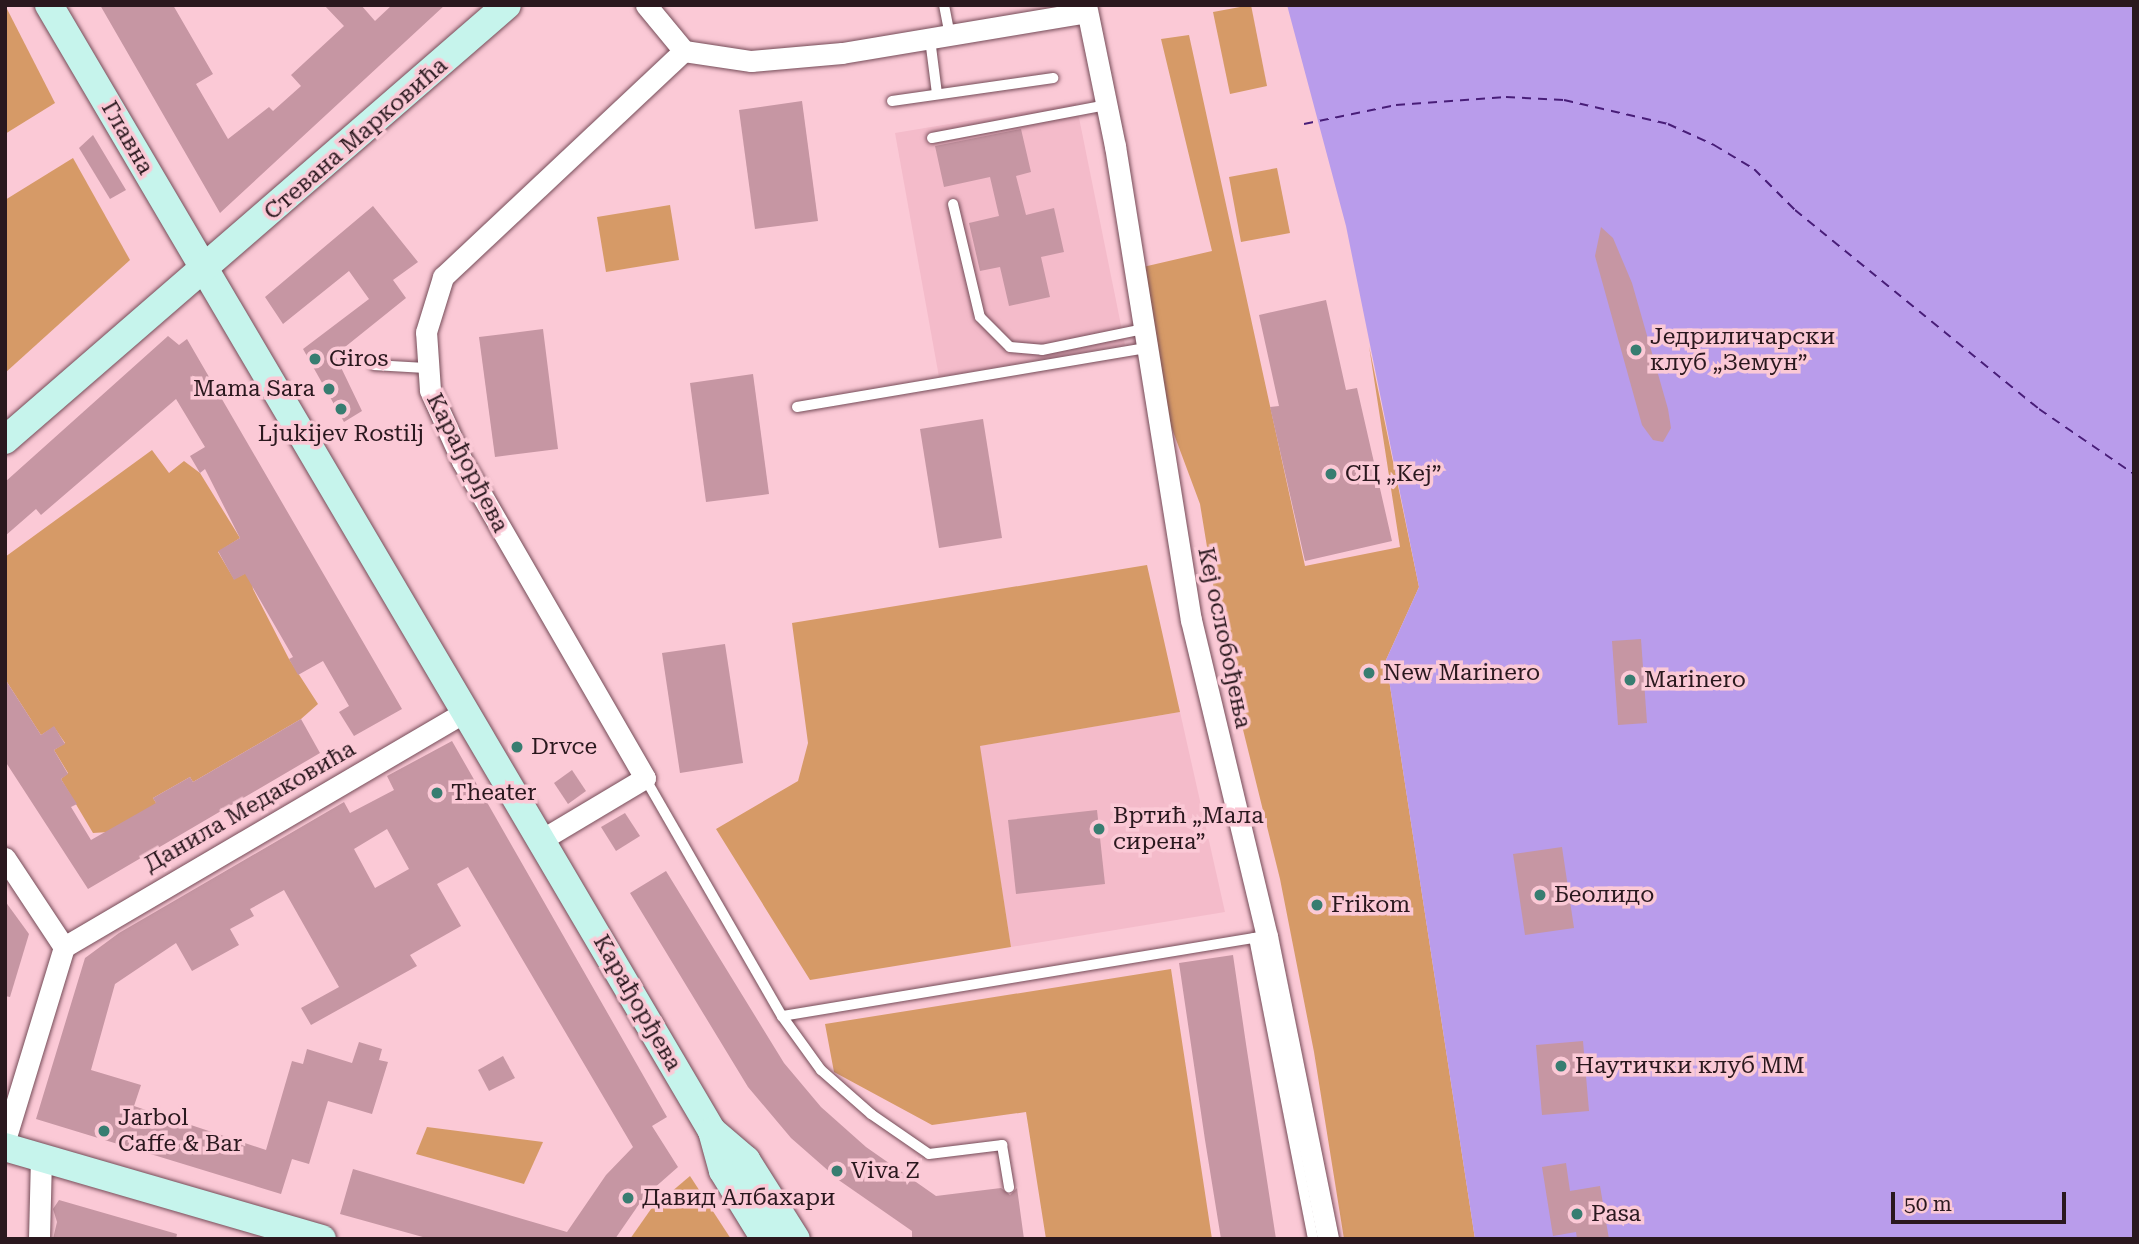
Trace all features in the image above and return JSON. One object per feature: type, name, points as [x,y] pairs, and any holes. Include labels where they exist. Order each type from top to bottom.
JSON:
[{"type":"main road","name":"Главна","points":[[49,5],[204,271]]},
{"type":"main road","name":"Стевана Марковића","points":[[5,440],[204,271],[507,5]]},
{"type":"main road","name":"Карађорђева","points":[[204,271],[712,1131]]},
{"type":"main road","points":[[712,1131],[723,1171],[765,1239]]},
{"type":"main road","points":[[712,1131],[747,1160],[796,1239]]},
{"type":"main road","points":[[5,1147],[322,1239]]},
{"type":"street","points":[[646,5],[684,51]]},
{"type":"street","name":"Кеј ослобођења","points":[[684,51],[751,61],[940,37],[1086,9],[1106,105],[1191,620],[1328,1239]]},
{"type":"street","name":"Карађорђева","points":[[645,778],[480,495],[434,402],[425,368],[426,332],[443,276],[684,51]]},
{"type":"street","name":"Данила Медаковића","points":[[64,947],[464,712]]},
{"type":"street","points":[[541,840],[645,778]]},
{"type":"street","points":[[5,858],[64,947],[5,1140]]},
{"type":"street","points":[[39,1239],[41,1157]]},
{"type":"lane","points":[[937,94],[944,5]]},
{"type":"lane","points":[[892,101],[1053,78]]},
{"type":"lane","points":[[932,138],[1106,105]]},
{"type":"lane","points":[[953,204],[980,317],[1010,347],[1042,350],[1145,338]]},
{"type":"lane","points":[[797,407],[871,396],[1145,338]]},
{"type":"lane","points":[[374,365],[425,368]]},
{"type":"lane","name":"Карађорђева","points":[[645,778],[805,1052],[837,1085],[920,1149],[944,1154],[1002,1145],[1009,1187]]},
{"type":"lane","points":[[782,1016],[1260,937],[1313,1239]]},
{"type":"shaded area","points":[[5,5],[55,103],[5,134]]},
{"type":"shaded area","points":[[1251,5],[1267,86],[1230,94],[1213,12]]},
{"type":"shaded area","points":[[1287,5],[2134,5],[2134,1239],[1475,1239],[1386,660],[1419,587],[1346,226]]},
{"type":"shaded area","points":[[1189,35],[1305,566],[1400,547],[1369,346],[1419,587],[1386,660],[1475,1239],[1344,1239],[1314,1052],[1280,879],[1225,657],[1200,504],[1165,410],[1143,267],[1212,251],[1161,39]]},
{"type":"shaded area","points":[[1076,103],[1125,345],[939,377],[895,133]]},
{"type":"shaded area","points":[[73,158],[130,260],[5,373],[5,200]]},
{"type":"shaded area","points":[[1277,168],[1290,233],[1241,242],[1229,177]]},
{"type":"shaded area","points":[[670,205],[679,260],[606,272],[597,217]]},
{"type":"shaded area","points":[[152,450],[169,473],[184,461],[200,473],[240,538],[218,552],[234,579],[250,571],[253,589],[289,659],[318,704],[301,719],[193,782],[190,777],[153,798],[158,806],[124,831],[93,833],[61,779],[68,773],[54,750],[65,743],[54,727],[41,735],[5,679],[5,557]]},
{"type":"shaded area","points":[[1147,565],[1180,712],[980,746],[1011,947],[810,980],[716,829],[798,781],[808,743],[792,623]]},
{"type":"shaded area","name":"Вртић „Мала сирена”","points":[[1180,712],[1225,912],[1011,947],[979,746]]},
{"type":"shaded area","points":[[1171,969],[1212,1239],[1046,1239],[1026,1112],[932,1125],[834,1072],[825,1024]]},
{"type":"shaded area","points":[[427,1127],[543,1142],[524,1184],[416,1154]]},
{"type":"shaded area","points":[[690,1176],[731,1239],[630,1239],[651,1209]]},
{"type":"building","points":[[100,5],[173,5],[213,74],[196,84],[228,139],[269,107],[273,111],[301,86],[291,75],[344,26],[324,5],[361,5],[375,21],[392,5],[445,5],[220,213]]},
{"type":"building","points":[[802,101],[818,221],[755,229],[739,110]]},
{"type":"building","points":[[1021,129],[1031,172],[1016,176],[1026,215],[1054,208],[1064,252],[1041,257],[1050,297],[1009,306],[1000,267],[980,271],[969,223],[999,216],[990,177],[944,187],[935,146]]},
{"type":"building","points":[[93,135],[126,190],[110,199],[79,148]]},
{"type":"building","points":[[373,206],[418,262],[393,280],[406,298],[335,355],[362,411],[344,422],[303,349],[369,299],[349,271],[283,324],[265,297]]},
{"type":"building","name":"Једриличарски клуб „Земун”","points":[[1601,227],[1613,238],[1632,283],[1668,409],[1671,428],[1663,442],[1653,440],[1642,425],[1595,256]]},
{"type":"building","name":"СЦ „Кеј”","points":[[1326,300],[1346,390],[1357,388],[1392,541],[1305,561],[1270,407],[1279,406],[1259,315]]},
{"type":"building","points":[[543,329],[558,449],[495,457],[479,337]]},
{"type":"building","points":[[168,336],[179,345],[187,339],[402,709],[354,736],[339,712],[349,706],[323,661],[298,675],[289,659],[293,657],[245,574],[234,580],[218,551],[240,538],[205,469],[200,473],[190,456],[205,447],[176,399],[41,515],[36,509],[5,536],[5,482]]},
{"type":"building","points":[[753,374],[769,494],[706,502],[690,383]]},
{"type":"building","points":[[983,419],[1002,538],[939,548],[920,429]]},
{"type":"building","points":[[1641,639],[1647,723],[1618,725],[1612,641]]},
{"type":"building","points":[[725,644],[743,763],[680,773],[662,653]]},
{"type":"building","points":[[5,679],[41,735],[54,726],[65,744],[54,750],[68,774],[61,779],[77,804],[71,807],[91,840],[156,803],[153,798],[190,777],[193,782],[301,719],[320,753],[88,889],[5,761]]},
{"type":"building","points":[[452,741],[667,1117],[652,1126],[678,1167],[644,1197],[615,1239],[430,1239],[340,1214],[353,1169],[567,1232],[606,1175],[633,1147],[468,867],[437,884],[461,926],[410,955],[417,966],[311,1025],[301,1008],[339,987],[284,890],[250,909],[254,916],[230,929],[239,945],[192,971],[176,943],[115,984],[91,1070],[141,1085],[134,1106],[266,1150],[292,1061],[303,1064],[307,1049],[352,1063],[359,1042],[382,1049],[379,1060],[388,1062],[372,1114],[328,1101],[309,1164],[292,1159],[281,1194],[36,1119],[85,958],[119,933],[344,802],[350,813],[394,790],[387,776]],"holes":[[[387,829],[409,869],[375,888],[354,849]]]},
{"type":"building","points":[[572,770],[586,791],[568,804],[554,783]]},
{"type":"building","points":[[1097,810],[1105,884],[1016,894],[1008,820]]},
{"type":"building","points":[[625,813],[640,836],[616,851],[601,827]]},
{"type":"building","points":[[1562,847],[1574,928],[1525,935],[1513,854]]},
{"type":"building","points":[[666,871],[784,1063],[821,1107],[866,1147],[936,1196],[1001,1188],[1010,1195],[1017,1188],[1024,1239],[912,1239],[912,1231],[840,1181],[791,1138],[748,1087],[630,893]]},
{"type":"building","points":[[5,901],[29,934],[10,997],[5,996]]},
{"type":"building","points":[[1233,955],[1276,1239],[1221,1239],[1205,1140],[1179,963]]},
{"type":"building","name":"Наутички клуб ММ","points":[[1583,1041],[1589,1111],[1542,1115],[1536,1045]]},
{"type":"building","points":[[503,1056],[515,1078],[489,1091],[478,1070]]},
{"type":"building","name":"Pasa","points":[[1566,1163],[1570,1191],[1600,1186],[1609,1239],[1577,1239],[1576,1232],[1553,1236],[1542,1167]]},
{"type":"building","points":[[59,1200],[177,1234],[176,1239],[53,1239],[57,1222],[53,1209]]},
{"type":"ferry route","points":[[1304,124],[1396,105],[1506,97],[1564,100],[1668,124],[1714,145],[1754,169],[1795,210],[2039,409],[2134,474]]},
{"type":"place","name":"Једриличарски клуб „Земун”","points":[[1636,350]]},
{"type":"place","name":"Giros","points":[[315,359]]},
{"type":"place","name":"Mama Sara","points":[[329,389]]},
{"type":"place","name":"Ljukijev Rostilj","points":[[341,409]]},
{"type":"place","name":"СЦ „Кеј”","points":[[1331,474]]},
{"type":"place","name":"New Marinero","points":[[1369,673]]},
{"type":"place","name":"Marinero","points":[[1630,680]]},
{"type":"place","name":"Drvce","points":[[517,747]]},
{"type":"place","name":"Theater","points":[[437,793]]},
{"type":"place","name":"Вртић „Мала сирена”","points":[[1099,829]]},
{"type":"place","name":"Беолидо","points":[[1540,895]]},
{"type":"place","name":"Frikom","points":[[1317,905]]},
{"type":"place","name":"Наутички клуб ММ","points":[[1561,1066]]},
{"type":"place","name":"Jarbol Caffe & Bar","points":[[104,1131]]},
{"type":"place","name":"Viva Z","points":[[837,1171]]},
{"type":"place","name":"Давид Албахари","points":[[628,1198]]},
{"type":"place","name":"Pasa","points":[[1577,1214]]}]
